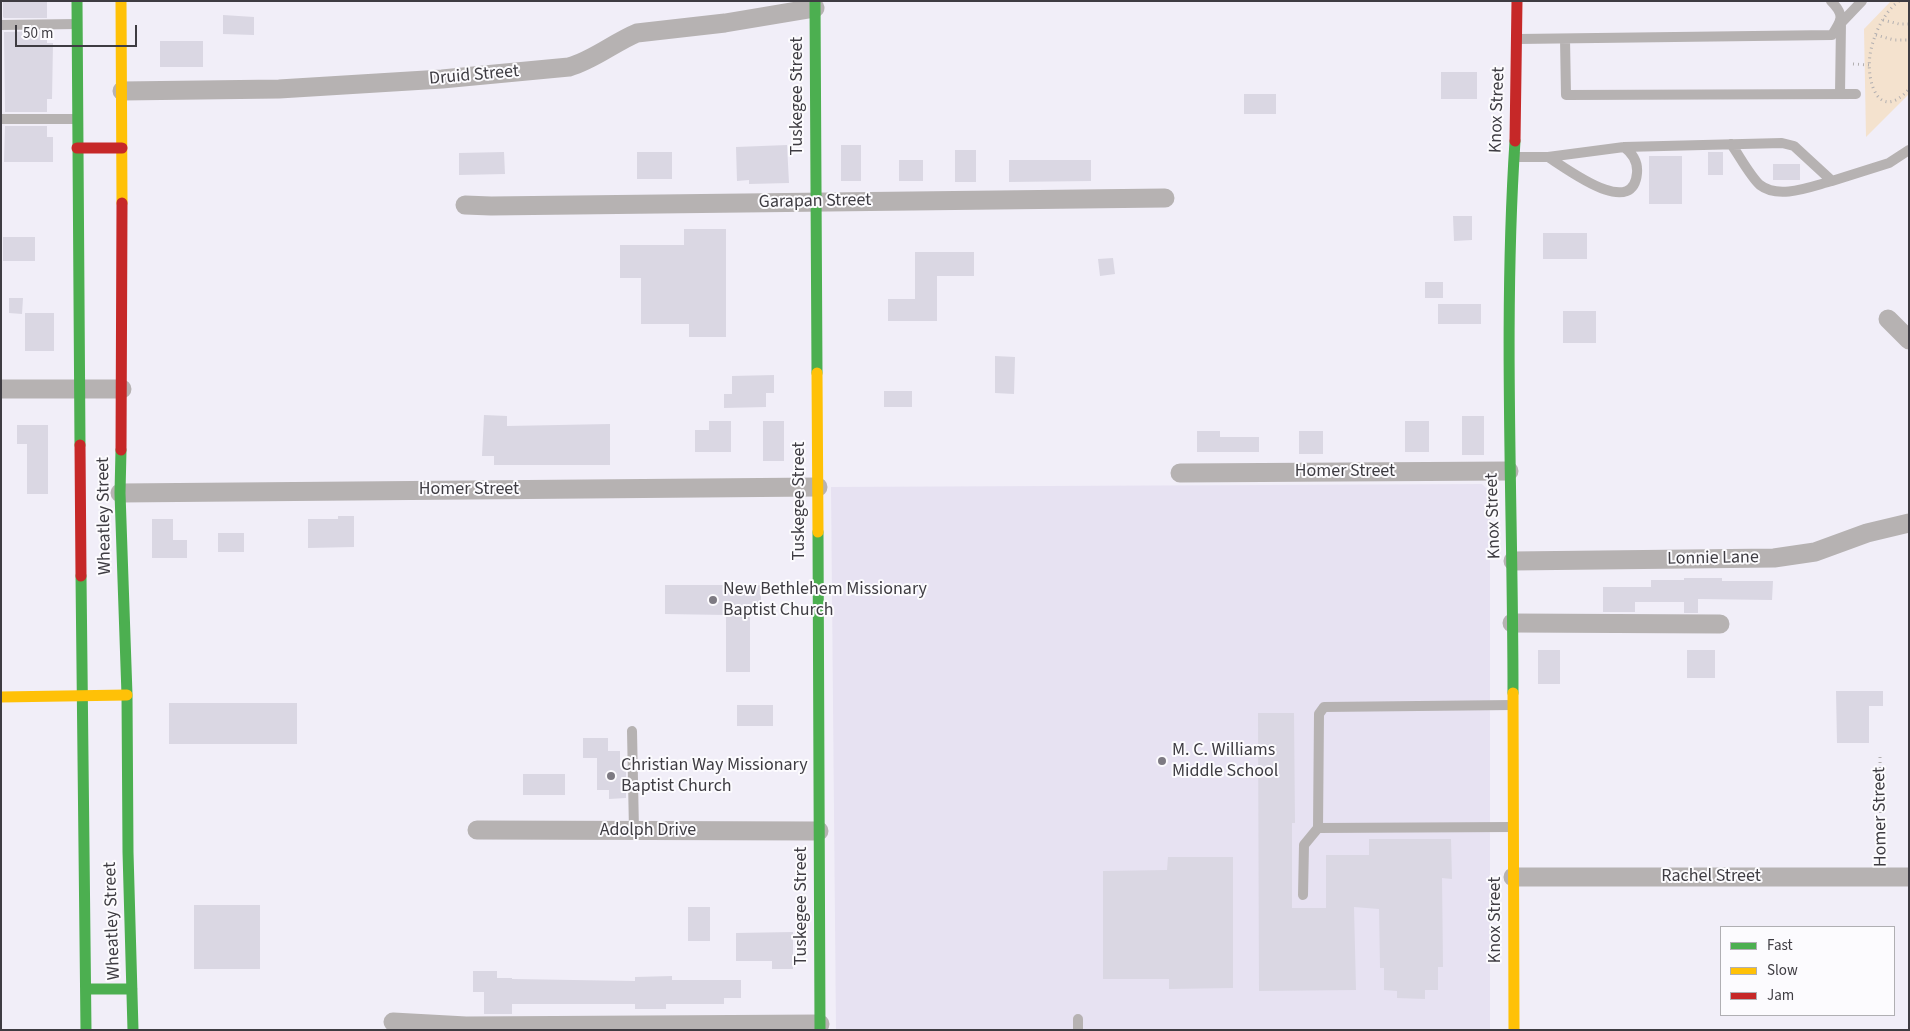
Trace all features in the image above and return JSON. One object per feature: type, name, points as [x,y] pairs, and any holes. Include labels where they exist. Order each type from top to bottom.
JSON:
[{"type":"street","name":"Wheatley Street","points":[[77,1],[86,1030]]},
{"type":"street","name":"Wheatley Street","points":[[121,1],[122,389],[120,493],[128,695],[128,852],[133,1030]]},
{"type":"street","name":"Knox Street","points":[[1514,1030],[1513,561],[1509,471],[1511,201],[1516,120],[1517,1]]},
{"type":"street","name":"Druid Street","points":[[122,92],[288,88],[442,79],[569,67],[584,63],[623,38],[637,32],[725,22],[815,5]]},
{"type":"street","name":"Tuskegee Street","points":[[815,5],[820,1027]]},
{"type":"street","points":[[77,148],[122,148]]},
{"type":"street","name":"Garapan Street","points":[[465,205],[1165,198]]},
{"type":"street","points":[[1888,319],[1909,340]]},
{"type":"street","points":[[1,389],[122,389]]},
{"type":"street","name":"Homer Street","points":[[1180,473],[1509,471]]},
{"type":"street","name":"Homer Street","points":[[120,493],[818,487]]},
{"type":"street","name":"Lonnie Lane","points":[[1513,561],[1774,558],[1815,552],[1866,533],[1909,523]]},
{"type":"street","points":[[1512,623],[1720,624]]},
{"type":"street","points":[[1,697],[128,695]]},
{"type":"street","name":"Adolph Drive","points":[[477,830],[820,831]]},
{"type":"street","name":"Rachel Street","points":[[1513,877],[1909,877]]},
{"type":"street","points":[[86,989],[132,989]]},
{"type":"street","points":[[393,1022],[466,1026],[820,1027]]},
{"type":"lane","points":[[1831,1],[1841,13],[1840,94]]},
{"type":"lane","points":[[1517,39],[1832,35],[1841,22],[1862,1]]},
{"type":"lane","points":[[1,25],[77,24]]},
{"type":"lane","points":[[1565,39],[1566,95],[1856,94]]},
{"type":"lane","points":[[1,119],[77,119]]},
{"type":"lane","points":[[1514,158],[1548,157],[1624,147],[1782,143],[1794,146],[1832,181]]},
{"type":"lane","points":[[1731,144],[1759,184],[1772,191],[1788,191],[1832,181],[1889,163],[1909,150]]},
{"type":"lane","points":[[1548,157],[1590,183],[1605,190],[1624,194],[1634,186],[1637,172],[1637,165],[1633,155],[1624,147]]},
{"type":"lane","points":[[1303,894],[1304,845],[1318,828],[1319,714],[1324,707],[1513,705]]},
{"type":"lane","points":[[632,731],[634,831]]},
{"type":"lane","points":[[1318,828],[1513,827]]},
{"type":"lane","points":[[1078,1019],[1078,1030]]},
{"type":"path","points":[[1899,1],[1892,6],[1883,20],[1870,55],[1870,65],[1874,91],[1878,99],[1885,102],[1894,102],[1909,89]]},
{"type":"path","points":[[1883,20],[1899,24],[1909,24]]},
{"type":"path","points":[[1876,36],[1894,40],[1909,40]]},
{"type":"path","name":"Homer Street","points":[[1880,757],[1881,877]]},
{"type":"shaded area","points":[[1891,1],[1909,1],[1909,94],[1866,137],[1864,29]]},
{"type":"shaded area","name":"M. C. Williams Middle School","points":[[1482,484],[1490,492],[1490,1030],[836,1030],[831,487]]},
{"type":"building","points":[[3,1],[47,1],[47,18],[4,18]]},
{"type":"building","points":[[223,15],[254,17],[254,35],[223,34]]},
{"type":"building","points":[[47,31],[47,43],[53,43],[52,99],[47,99],[47,112],[5,112],[4,32]]},
{"type":"building","points":[[160,41],[203,41],[203,67],[160,67]]},
{"type":"building","points":[[1441,72],[1477,72],[1477,99],[1441,99]]},
{"type":"building","points":[[1244,94],[1276,94],[1276,114],[1244,114]]},
{"type":"building","points":[[5,126],[47,126],[47,137],[53,137],[53,162],[4,162]]},
{"type":"building","points":[[787,145],[789,183],[749,184],[749,180],[737,181],[736,147]]},
{"type":"building","points":[[841,145],[861,145],[861,181],[841,181]]},
{"type":"building","points":[[955,150],[976,150],[976,182],[955,182]]},
{"type":"building","points":[[504,152],[505,174],[459,175],[459,153]]},
{"type":"building","points":[[637,152],[672,152],[672,179],[637,179]]},
{"type":"building","points":[[1708,152],[1723,152],[1723,175],[1708,175]]},
{"type":"building","points":[[1649,156],[1682,156],[1682,204],[1649,204]]},
{"type":"building","points":[[899,160],[923,160],[923,181],[899,181]]},
{"type":"building","points":[[1009,160],[1091,160],[1091,181],[1009,182]]},
{"type":"building","points":[[1773,164],[1800,164],[1800,180],[1773,180]]},
{"type":"building","points":[[1453,216],[1472,216],[1472,240],[1454,241]]},
{"type":"building","points":[[684,229],[726,229],[726,337],[689,337],[689,324],[641,324],[641,278],[620,278],[620,245],[684,245]]},
{"type":"building","points":[[1543,233],[1587,233],[1587,259],[1543,259]]},
{"type":"building","points":[[3,237],[35,237],[35,261],[3,261]]},
{"type":"building","points":[[915,252],[974,252],[974,276],[937,276],[937,321],[888,321],[888,299],[915,299]]},
{"type":"building","points":[[1113,258],[1115,274],[1100,276],[1098,259]]},
{"type":"building","points":[[1425,282],[1443,282],[1443,298],[1425,298]]},
{"type":"building","points":[[9,298],[23,298],[22,314],[9,313]]},
{"type":"building","points":[[1438,304],[1481,304],[1481,324],[1438,324]]},
{"type":"building","points":[[1563,311],[1596,311],[1596,343],[1563,343]]},
{"type":"building","points":[[25,313],[54,313],[54,351],[25,351]]},
{"type":"building","points":[[995,356],[1015,357],[1014,394],[995,393]]},
{"type":"building","points":[[774,375],[774,393],[766,393],[766,407],[724,408],[724,394],[732,394],[732,376]]},
{"type":"building","points":[[884,391],[912,391],[912,407],[884,407]]},
{"type":"building","points":[[484,415],[507,416],[507,426],[610,424],[610,465],[494,465],[494,456],[482,456]]},
{"type":"building","points":[[1462,416],[1484,416],[1484,455],[1462,455]]},
{"type":"building","points":[[709,421],[731,421],[731,452],[695,452],[695,430],[709,430]]},
{"type":"building","points":[[763,421],[784,421],[784,461],[763,461]]},
{"type":"building","points":[[1405,421],[1429,421],[1429,452],[1405,452]]},
{"type":"building","points":[[17,425],[48,425],[48,494],[27,494],[27,444],[17,444]]},
{"type":"building","points":[[1197,431],[1220,431],[1220,437],[1259,437],[1259,452],[1197,452]]},
{"type":"building","points":[[1299,431],[1323,431],[1323,454],[1299,454]]},
{"type":"building","points":[[338,516],[354,516],[354,547],[308,548],[308,519],[338,519]]},
{"type":"building","points":[[152,519],[173,519],[173,540],[187,540],[187,558],[152,558]]},
{"type":"building","points":[[218,533],[244,533],[244,552],[218,552]]},
{"type":"building","points":[[1684,578],[1722,578],[1722,581],[1773,581],[1772,600],[1698,599],[1698,613],[1684,613],[1684,602],[1635,602],[1635,612],[1603,612],[1603,587],[1651,587],[1651,580],[1684,580]]},
{"type":"building","name":"New Bethlehem Missionary Baptist Church","points":[[665,585],[761,585],[761,615],[750,615],[750,672],[726,672],[726,615],[665,614]]},
{"type":"building","points":[[1538,650],[1560,650],[1560,684],[1538,684]]},
{"type":"building","points":[[1687,650],[1715,650],[1715,678],[1687,678]]},
{"type":"building","points":[[1836,691],[1883,691],[1883,706],[1869,706],[1869,743],[1837,743]]},
{"type":"building","points":[[169,703],[297,703],[297,744],[169,744]]},
{"type":"building","points":[[737,705],[773,705],[773,726],[737,726]]},
{"type":"building","points":[[1258,713],[1294,713],[1295,823],[1292,823],[1292,908],[1326,908],[1326,855],[1369,855],[1369,839],[1451,839],[1452,879],[1442,878],[1443,967],[1438,967],[1438,990],[1425,990],[1425,999],[1397,998],[1397,991],[1384,990],[1384,968],[1380,968],[1379,909],[1354,907],[1356,990],[1259,991]]},
{"type":"building","name":"Christian Way Missionary Baptist Church","points":[[583,738],[608,738],[608,751],[620,751],[620,761],[626,761],[626,798],[609,799],[609,790],[597,790],[597,758],[583,758]]},
{"type":"building","points":[[523,774],[565,774],[565,795],[523,795]]},
{"type":"building","points":[[1168,857],[1233,857],[1233,988],[1169,989],[1169,979],[1103,979],[1103,871],[1167,870]]},
{"type":"building","points":[[194,905],[260,905],[260,969],[194,969]]},
{"type":"building","points":[[688,907],[710,907],[710,941],[688,941]]},
{"type":"building","points":[[793,932],[793,969],[772,969],[772,961],[736,961],[736,933]]},
{"type":"building","points":[[473,971],[497,971],[497,978],[512,979],[635,981],[635,977],[672,976],[672,980],[741,980],[741,998],[724,998],[724,1004],[666,1004],[666,1009],[635,1009],[635,1004],[512,1004],[512,1014],[484,1014],[484,992],[473,992]]},
{"type":"traffic: fast","points":[[77,1],[80,445]]},
{"type":"traffic: fast","points":[[815,1],[817,373]]},
{"type":"traffic: fast","points":[[1513,693],[1509,348],[1511,210],[1515,141]]},
{"type":"traffic: fast","points":[[121,450],[120,493],[127,695],[128,852],[133,1030]]},
{"type":"traffic: fast","points":[[818,532],[820,1030]]},
{"type":"traffic: fast","points":[[81,576],[86,1030]]},
{"type":"traffic: fast","points":[[86,989],[132,989]]},
{"type":"traffic: slow","points":[[121,1],[122,203]]},
{"type":"traffic: slow","points":[[817,373],[818,532]]},
{"type":"traffic: slow","points":[[1513,693],[1514,1030]]},
{"type":"traffic: slow","points":[[1,697],[127,695]]},
{"type":"traffic: jam","points":[[1515,141],[1517,1]]},
{"type":"traffic: jam","points":[[77,148],[122,148]]},
{"type":"traffic: jam","points":[[121,450],[122,203]]},
{"type":"traffic: jam","points":[[80,445],[81,576]]},
{"type":"place","name":"New Bethlehem Missionary Baptist Church","points":[[713,600]]},
{"type":"place","name":"M. C. Williams Middle School","points":[[1162,761]]},
{"type":"place","name":"Christian Way Missionary Baptist Church","points":[[611,776]]}]
